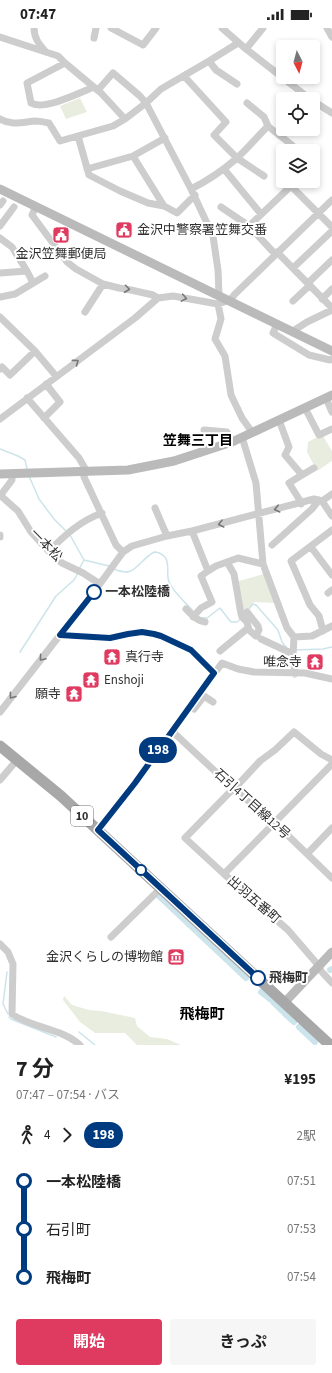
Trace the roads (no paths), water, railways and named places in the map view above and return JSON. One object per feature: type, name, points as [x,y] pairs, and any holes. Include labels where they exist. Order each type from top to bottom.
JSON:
[{"type":"main road","name":"10","points":[[0,746],[61,796],[330,1045]]},
{"type":"street","points":[[34,28],[36,40],[45,51]]},
{"type":"street","points":[[94,38],[96,28]]},
{"type":"street","points":[[112,28],[144,45],[156,28]]},
{"type":"street","points":[[222,28],[238,43],[301,92]]},
{"type":"street","points":[[246,49],[263,28]]},
{"type":"street","points":[[327,28],[332,36]]},
{"type":"street","points":[[0,37],[58,56],[96,88],[125,119]]},
{"type":"street","points":[[0,119],[6,122],[19,123],[37,121],[49,123],[60,140],[113,126],[146,103],[161,89],[238,43]]},
{"type":"street","points":[[209,61],[216,70],[237,84]]},
{"type":"street","points":[[65,63],[28,83],[31,103],[34,105],[58,102],[96,88],[113,73],[146,103],[193,192],[213,236],[218,270],[219,300],[222,319],[215,339],[225,356],[231,395],[242,418],[252,432]]},
{"type":"street","points":[[184,76],[226,122],[214,135],[237,158],[264,176]]},
{"type":"street","points":[[247,103],[264,118],[268,126],[292,144]]},
{"type":"street","points":[[320,105],[332,113]]},
{"type":"street","points":[[78,136],[89,176],[148,203],[164,206],[177,213],[193,192],[237,158],[268,126]]},
{"type":"street","points":[[87,170],[133,156],[165,138]]},
{"type":"street","points":[[133,156],[164,206]]},
{"type":"street","points":[[224,169],[261,214]]},
{"type":"street","points":[[250,226],[291,186],[332,227]]},
{"type":"street","points":[[0,189],[219,300]]},
{"type":"street","points":[[230,300],[234,294],[332,200]]},
{"type":"street","points":[[36,206],[32,215],[67,262],[76,269],[103,284],[153,295],[158,298]]},
{"type":"street","points":[[0,226],[14,207]]},
{"type":"street","points":[[221,207],[250,226],[309,284],[332,309],[293,331]]},
{"type":"street","points":[[293,268],[332,231]]},
{"type":"street","points":[[0,238],[12,247],[33,283]]},
{"type":"street","points":[[293,301],[332,260]]},
{"type":"street","points":[[0,273],[27,271]]},
{"type":"street","points":[[0,297],[15,294],[45,276]]},
{"type":"street","points":[[85,312],[103,284]]},
{"type":"street","points":[[322,299],[332,289]]},
{"type":"street","points":[[0,419],[135,318],[158,298],[173,296],[230,300],[332,351]]},
{"type":"street","points":[[0,317],[35,351],[56,376]]},
{"type":"street","points":[[277,324],[273,333],[309,355],[330,360],[332,359]]},
{"type":"street","points":[[1,367],[10,375],[35,351]]},
{"type":"street","points":[[44,418],[60,402],[46,384]]},
{"type":"street","points":[[0,474],[86,470],[128,470],[174,461],[232,442],[329,396]]},
{"type":"street","points":[[329,396],[328,403],[332,412]]},
{"type":"street","points":[[27,398],[79,458],[86,470],[84,477],[116,545],[123,552]]},
{"type":"street","points":[[305,408],[319,435],[332,429]]},
{"type":"street","points":[[279,420],[289,447],[285,455],[302,475]]},
{"type":"street","points":[[204,430],[227,432],[232,442]]},
{"type":"street","points":[[242,437],[256,483],[262,564],[287,628],[294,636],[292,654],[295,674]]},
{"type":"street","points":[[301,504],[289,483],[314,468]]},
{"type":"street","points":[[0,495],[12,480],[12,473]]},
{"type":"street","points":[[272,545],[320,501],[332,494]]},
{"type":"street","name":"一本松","points":[[0,495],[18,511],[31,532],[53,556],[62,563],[83,573],[99,585]]},
{"type":"street","points":[[0,712],[123,552],[132,546],[167,536],[301,504],[314,499],[320,501],[332,516]]},
{"type":"street","points":[[155,508],[167,536]]},
{"type":"street","points":[[49,551],[68,532],[91,517],[102,513]]},
{"type":"street","points":[[323,631],[319,616],[310,605],[291,561],[332,530]]},
{"type":"street","points":[[192,531],[208,571]]},
{"type":"street","points":[[311,547],[332,575]]},
{"type":"street","points":[[193,616],[201,608],[212,602],[201,576],[216,566],[238,558],[262,564]]},
{"type":"street","points":[[228,562],[234,574],[241,614],[247,622],[249,630],[258,637],[292,654]]},
{"type":"street","points":[[186,609],[193,616],[202,622],[205,622]]},
{"type":"street","points":[[247,612],[258,626],[258,637]]},
{"type":"street","points":[[294,636],[312,636],[332,626]]},
{"type":"street","points":[[220,651],[248,628]]},
{"type":"street","points":[[60,635],[110,638],[142,632],[154,634],[191,650],[214,672]]},
{"type":"street","points":[[98,830],[222,663],[238,669],[254,672],[295,674],[306,673],[332,679]]},
{"type":"street","points":[[182,718],[192,694]]},
{"type":"street","points":[[182,718],[188,716],[204,696],[213,702]]},
{"type":"street","name":"石引4丁目線12号","points":[[172,731],[234,789],[275,823],[332,878]]},
{"type":"street","points":[[234,789],[260,761],[275,750],[291,732],[321,754],[332,760]]},
{"type":"street","points":[[0,780],[17,760]]},
{"type":"street","points":[[224,874],[332,764]]},
{"type":"street","name":"出羽五番町","points":[[234,789],[228,793],[185,838],[288,930],[332,983]]},
{"type":"street","points":[[307,854],[332,828]]},
{"type":"street","points":[[111,937],[161,888]]},
{"type":"street","points":[[0,944],[8,952],[14,964],[12,1014],[20,1020],[72,1038],[80,1045]]},
{"type":"street","points":[[285,1002],[332,952]]},
{"type":"waterway","points":[[0,449],[25,460],[27,469]]},
{"type":"waterway","points":[[29,476],[39,499],[54,519],[67,532]]},
{"type":"waterway","points":[[70,535],[84,560],[109,566]]},
{"type":"waterway","points":[[114,569],[121,572],[131,571],[154,552],[161,554],[165,557],[168,566],[168,579],[171,586],[194,612]]},
{"type":"waterway","points":[[79,569],[84,560]]},
{"type":"waterway","points":[[20,652],[56,596],[74,580],[78,573]]},
{"type":"waterway","points":[[248,610],[253,604],[256,605],[278,630],[282,642],[286,647]]},
{"type":"waterway","points":[[202,618],[207,618],[220,608],[231,622],[237,622],[241,619]]},
{"type":"waterway","points":[[295,650],[323,649],[332,647]]},
{"type":"waterway","points":[[159,896],[246,978]]},
{"type":"waterway","points":[[7,972],[3,1004],[8,1014]]},
{"type":"waterway","points":[[261,992],[271,1000]]},
{"type":"waterway","points":[[273,1002],[282,1011]]},
{"type":"waterway","points":[[285,1014],[294,1022]]},
{"type":"waterway","points":[[9,1017],[56,1037]]},
{"type":"waterway","points":[[299,1027],[315,1042]]},
{"type":"waterway","points":[[79,1032],[95,1045]]},
{"type":"place","name":"金沢中警察署笠舞交番","points":[[124,230]]},
{"type":"place","name":"金沢笠舞郵便局","points":[[61,235]]},
{"type":"place","name":"一本松陸橋","points":[[94,592]]},
{"type":"place","name":"真行寺","points":[[112,657]]},
{"type":"place","name":"唯念寺","points":[[315,662]]},
{"type":"place","name":"Enshoji","points":[[91,680]]},
{"type":"place","name":"願寺","points":[[74,694]]},
{"type":"place","name":"金沢くらしの博物館","points":[[176,957]]},
{"type":"place","name":"飛梅町","points":[[258,978]]},
{"type":"district","name":"笠舞三丁目","points":[[198,441]]},
{"type":"district","name":"飛梅町","points":[[202,1014]]}]
